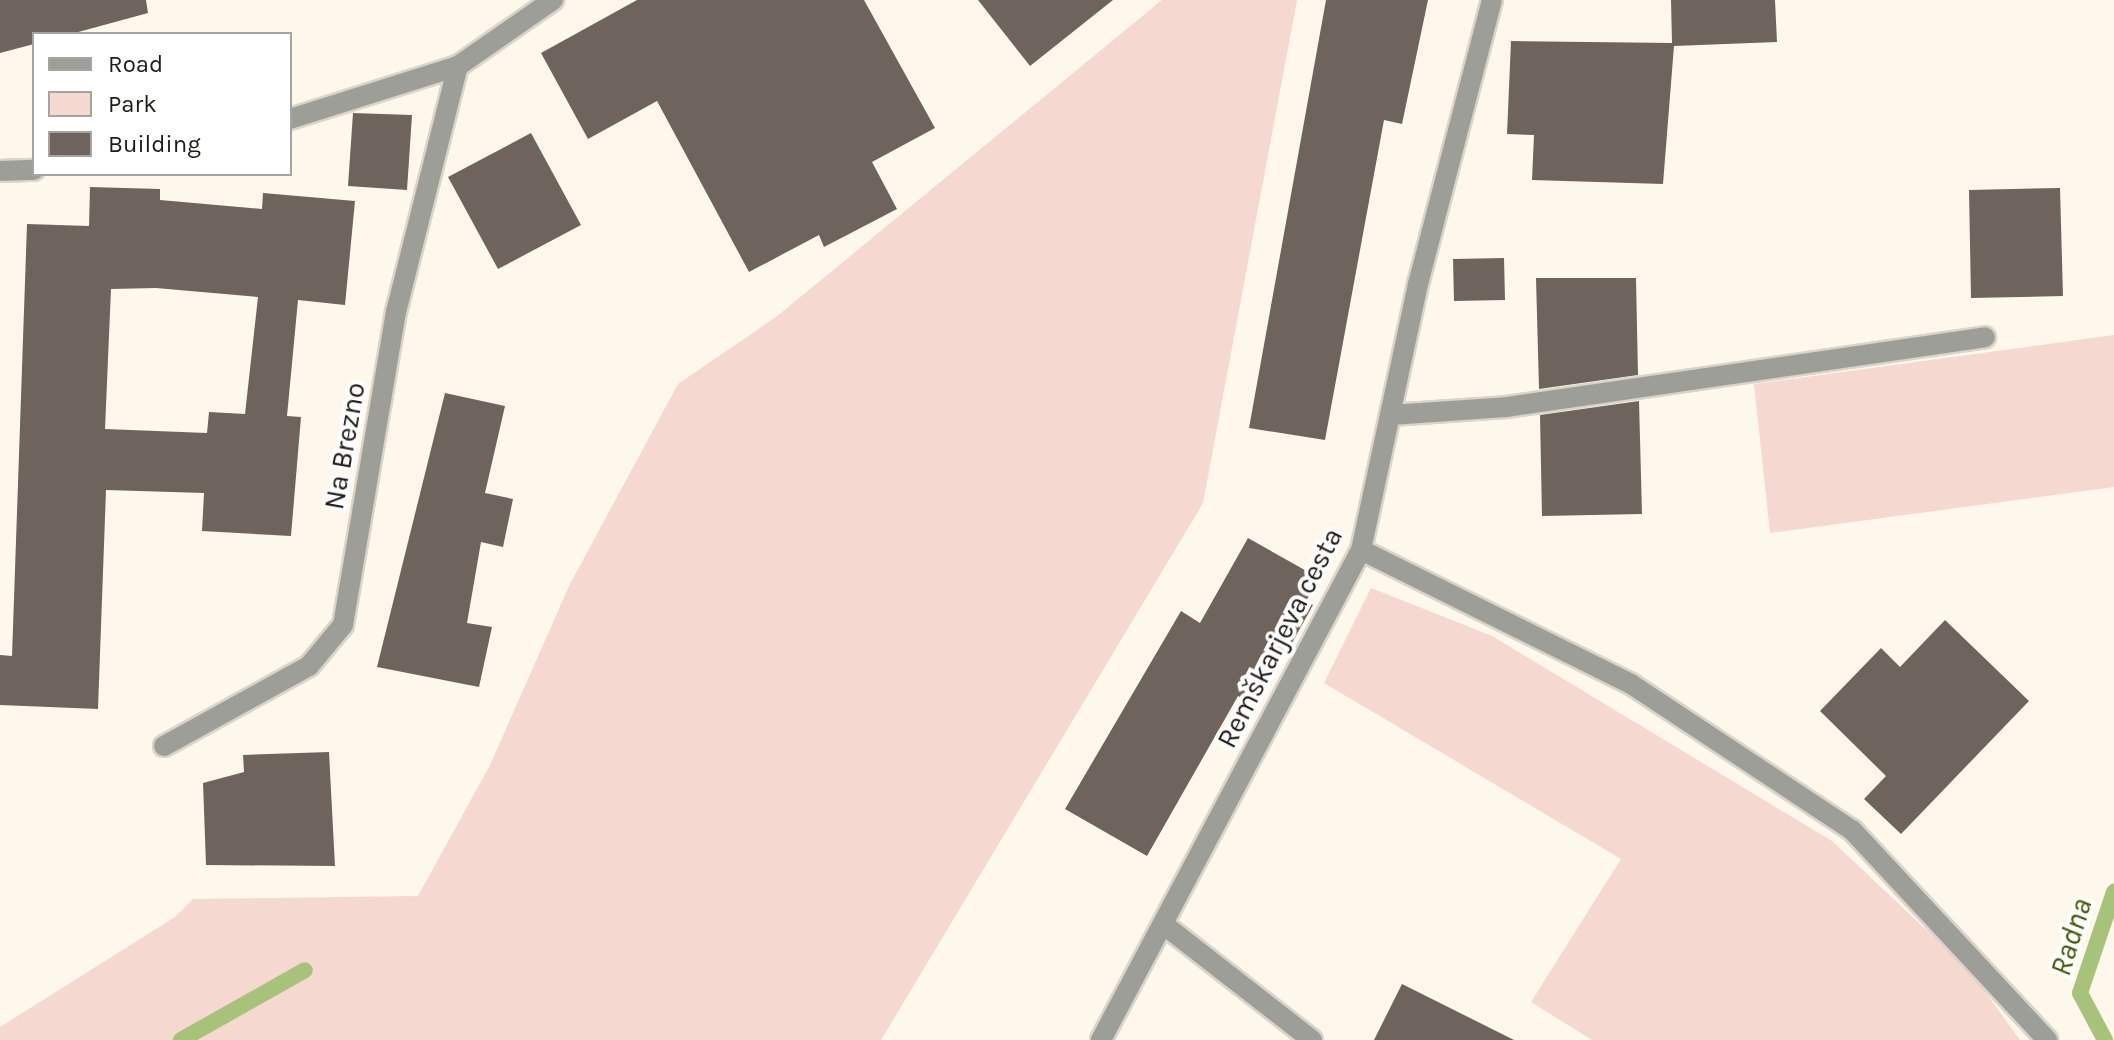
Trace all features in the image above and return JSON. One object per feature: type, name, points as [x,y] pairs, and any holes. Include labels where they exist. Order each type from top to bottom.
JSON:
[{"type":"street","points":[[292,118],[458,66],[553,0]]},
{"type":"street","name":"Remškarjeva cesta","points":[[1101,1040],[1361,550],[1390,415],[1492,0]]},
{"type":"street","name":"Na Brezno","points":[[164,746],[309,666],[343,625],[396,312],[458,66]]},
{"type":"street","points":[[0,171],[32,170]]},
{"type":"street","points":[[1390,415],[1507,407],[1985,337]]},
{"type":"street","points":[[1361,550],[1631,684],[1852,830],[2047,1040]]},
{"type":"street","points":[[1163,924],[1312,1040]]},
{"type":"green space","points":[[1162,0],[1297,0],[1203,503],[881,1040],[0,1040],[0,1027],[175,917],[193,899],[418,896],[490,765],[570,584],[678,384],[776,317]]},
{"type":"green space","points":[[2114,335],[2114,487],[1770,533],[1754,384]]},
{"type":"green space","points":[[1371,588],[1492,636],[1832,841],[1970,971],[2020,1040],[1592,1040],[1531,1002],[1621,859],[1324,683]]},
{"type":"building","points":[[0,0],[146,0],[148,13],[78,32],[32,32],[32,45],[0,53]]},
{"type":"building","points":[[637,0],[864,0],[935,128],[872,162],[897,209],[824,247],[819,235],[749,272],[657,101],[588,139],[541,53]]},
{"type":"building","points":[[978,0],[1113,0],[1030,66]]},
{"type":"building","points":[[1326,0],[1428,0],[1402,124],[1384,120],[1325,440],[1249,428]]},
{"type":"building","points":[[1671,0],[1775,0],[1777,42],[1674,46],[1663,184],[1532,180],[1534,135],[1507,134],[1511,41],[1672,43]]},
{"type":"building","points":[[353,113],[412,115],[407,190],[348,186]]},
{"type":"building","points":[[531,133],[581,225],[498,269],[448,177]]},
{"type":"building","points":[[90,187],[160,189],[160,200],[262,209],[263,193],[355,201],[345,305],[298,300],[287,416],[301,417],[291,536],[202,531],[204,493],[106,490],[98,709],[0,705],[0,655],[12,656],[27,224],[89,226]],"holes":[[[156,288],[258,297],[245,414],[209,412],[207,433],[105,429],[111,289]]]},
{"type":"building","points":[[2060,188],[2063,296],[1971,298],[1969,190]]},
{"type":"building","points":[[1504,258],[1505,300],[1454,301],[1453,259]]},
{"type":"building","points":[[1536,278],[1636,278],[1638,375],[1539,389]]},
{"type":"building","points":[[445,393],[505,406],[485,493],[513,499],[503,547],[481,542],[467,623],[492,627],[479,687],[377,667]]},
{"type":"building","points":[[1639,401],[1642,514],[1542,516],[1540,415]]},
{"type":"building","points":[[1248,538],[1319,578],[1306,601],[1313,605],[1257,706],[1238,696],[1147,856],[1065,809],[1181,611],[1200,623]]},
{"type":"building","points":[[1945,620],[2029,701],[1901,834],[1864,799],[1886,776],[1820,711],[1881,648],[1900,667]]},
{"type":"building","points":[[329,752],[335,866],[206,865],[203,783],[244,772],[243,755]]},
{"type":"building","points":[[1402,984],[1514,1040],[1374,1040]]},
{"type":"waterway","name":"Radna","points":[[2105,1040],[2080,993],[2114,892]]},
{"type":"waterway","points":[[181,1040],[305,970]]}]
